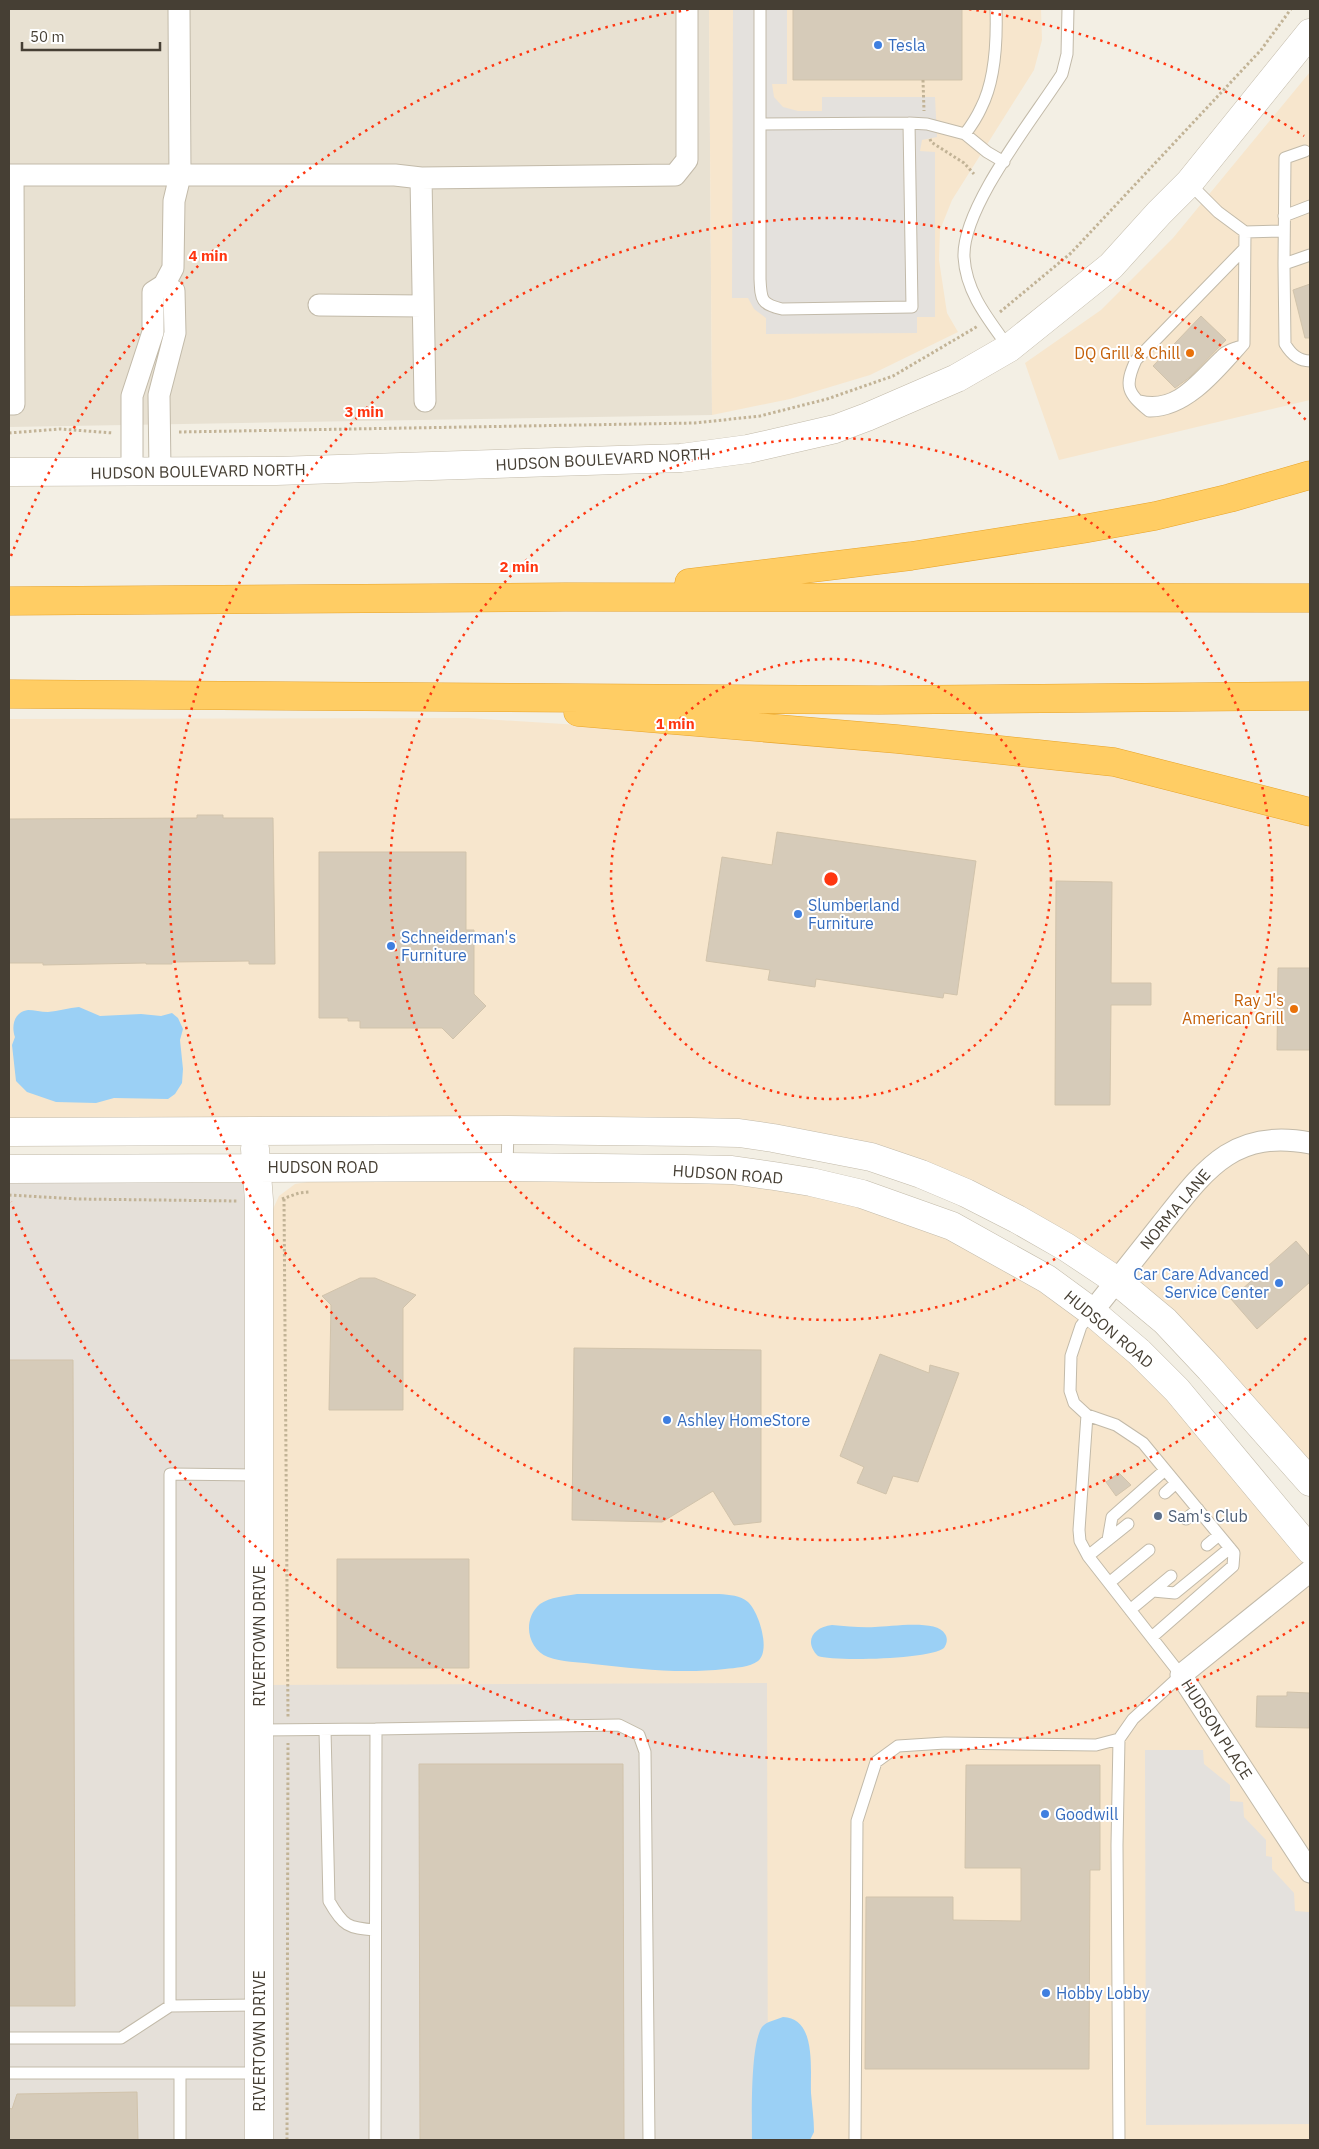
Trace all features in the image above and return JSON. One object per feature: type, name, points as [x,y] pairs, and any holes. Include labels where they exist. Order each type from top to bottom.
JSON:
[{"type":"highway","points":[[565,598],[911,556],[1083,529],[1183,509],[1310,475]]},
{"type":"highway","points":[[9,600],[1310,598]]},
{"type":"highway","points":[[9,694],[879,700],[1310,696]]},
{"type":"highway","points":[[460,696],[594,715],[897,739],[1114,762],[1310,812]]},
{"type":"street","points":[[132,471],[132,396],[153,332],[153,292],[164,285],[173,268],[174,201],[180,176],[179,9]]},
{"type":"street","points":[[9,404],[14,404],[11,175],[395,175],[421,178],[675,175],[687,160],[687,9]]},
{"type":"street","name":"HUDSON BOULEVARD NORTH","points":[[9,472],[276,471],[681,458],[748,449],[826,431],[867,418],[957,378],[1009,348],[1111,266],[1189,183],[1310,33]]},
{"type":"street","points":[[421,178],[425,401]]},
{"type":"street","points":[[160,471],[159,396],[176,333],[174,291],[164,285]]},
{"type":"street","points":[[319,306],[423,306]]},
{"type":"street","points":[[9,1132],[508,1130],[739,1133],[871,1157],[966,1192],[1017,1218],[1066,1247],[1117,1281],[1165,1321],[1210,1368],[1310,1482]]},
{"type":"street","name":"RIVERTOWN DRIVE","points":[[254,1131],[259,1200],[259,2140]]},
{"type":"street","name":"NORMA LANE","points":[[1092,1312],[1195,1182],[1218,1160],[1236,1149],[1256,1141],[1279,1139],[1310,1143]]},
{"type":"street","name":"HUDSON ROAD","points":[[9,1169],[507,1167],[732,1170],[811,1182],[854,1192],[952,1226],[1047,1279],[1092,1312],[1139,1352],[1177,1390],[1310,1550]]},
{"type":"street","name":"HUDSON PLACE","points":[[1310,1570],[1181,1675],[1310,1872]]},
{"type":"lane","points":[[760,9],[761,297],[767,306],[782,310],[912,307],[909,123]]},
{"type":"lane","points":[[965,134],[982,106],[990,85],[994,61],[996,9]]},
{"type":"lane","points":[[1009,348],[979,306],[969,281],[964,257],[966,234],[976,207],[1062,74],[1067,54],[1068,9]]},
{"type":"lane","points":[[760,124],[927,124],[965,134],[987,152],[1004,162]]},
{"type":"lane","points":[[1305,151],[1285,158],[1285,344],[1291,354],[1305,361],[1310,361]]},
{"type":"lane","points":[[1189,183],[1218,212],[1245,232],[1284,231]]},
{"type":"lane","points":[[1284,216],[1310,206]]},
{"type":"lane","points":[[1244,250],[1136,360],[1128,377],[1130,394],[1149,411],[1168,409],[1187,398],[1203,386],[1244,344],[1245,232]]},
{"type":"lane","points":[[1284,264],[1310,255]]},
{"type":"lane","points":[[153,332],[176,333]]},
{"type":"lane","points":[[507,1167],[508,1130]]},
{"type":"lane","points":[[1092,1312],[1081,1326],[1071,1356],[1070,1392],[1074,1403],[1087,1415],[1116,1425],[1143,1443],[1234,1553],[1233,1566],[1152,1637]]},
{"type":"lane","points":[[1087,1415],[1079,1530],[1080,1542],[1088,1556],[1181,1675],[1133,1719],[1119,1739],[1117,1861],[1120,2140]]},
{"type":"lane","points":[[1108,1540],[1112,1517],[1165,1470]]},
{"type":"lane","points":[[170,2006],[170,1474],[258,1475]]},
{"type":"lane","points":[[1164,1493],[1176,1483]]},
{"type":"lane","points":[[1186,1519],[1198,1509]]},
{"type":"lane","points":[[1088,1556],[1128,1524]]},
{"type":"lane","points":[[1207,1545],[1219,1535]]},
{"type":"lane","points":[[1152,1591],[1175,1594],[1230,1548]]},
{"type":"lane","points":[[1109,1583],[1149,1550]]},
{"type":"lane","points":[[1130,1610],[1171,1576]]},
{"type":"lane","points":[[260,1730],[619,1725],[639,1735],[645,1752],[648,2140]]},
{"type":"lane","points":[[375,2140],[376,1729]]},
{"type":"lane","points":[[326,1730],[329,1901],[337,1916],[352,1928],[375,1930]]},
{"type":"lane","points":[[855,2140],[856,1821],[876,1762],[898,1746],[945,1743],[1096,1745],[1119,1739]]},
{"type":"lane","points":[[9,2038],[121,2038],[170,2006],[260,2005]]},
{"type":"lane","points":[[9,2074],[259,2072]]},
{"type":"lane","points":[[180,2073],[180,2140]]},
{"type":"path","points":[[178,432],[695,423],[760,416],[827,399],[893,376],[988,320],[1016,300],[1071,253],[1261,50],[1291,9]]},
{"type":"path","points":[[9,433],[60,429],[118,433]]},
{"type":"path","points":[[287,2140],[288,1730],[284,1199],[299,1193],[318,1192]]},
{"type":"path","points":[[9,1196],[226,1202]]},
{"type":"shaded area","points":[[9,9],[709,9],[712,415],[9,427]]},
{"type":"shaded area","points":[[709,9],[1041,9],[1042,40],[1034,70],[952,200],[940,230],[939,260],[947,313],[958,332],[870,375],[790,399],[712,415]]},
{"type":"shaded area","points":[[733,9],[787,9],[787,84],[772,84],[774,97],[783,107],[798,111],[822,111],[822,97],[935,97],[937,137],[922,140],[920,151],[935,152],[935,317],[917,317],[917,333],[766,334],[766,318],[754,309],[748,298],[732,298]]},
{"type":"shaded area","points":[[1310,72],[1310,400],[1059,460],[1025,363],[1101,310],[1173,238]]},
{"type":"shaded area","points":[[468,718],[739,735],[1088,768],[1310,822],[1310,1463],[1184,1324],[872,1146],[9,1121],[9,719]]},
{"type":"shaded area","points":[[257,1168],[260,1685],[767,1683],[768,2140],[9,2140],[9,1169]]},
{"type":"shaded area","points":[[683,1180],[724,1182],[831,1198],[932,1232],[973,1251],[1053,1298],[1123,1352],[1160,1389],[1310,1568],[1310,2140],[768,2140],[272,1685],[273,1209],[279,1196],[295,1184],[314,1181]]},
{"type":"shaded area","points":[[1145,1750],[1203,1750],[1204,1764],[1230,1785],[1230,1801],[1243,1802],[1244,1817],[1266,1840],[1266,1856],[1272,1857],[1272,1869],[1294,1893],[1295,1911],[1309,1912],[1310,2124],[1146,2125]]},
{"type":"water","points":[[79,1007],[100,1016],[141,1014],[161,1016],[172,1013],[178,1018],[183,1029],[180,1040],[183,1069],[182,1083],[175,1094],[168,1099],[114,1098],[96,1103],[56,1102],[27,1092],[16,1081],[12,1045],[15,1037],[13,1028],[15,1020],[23,1011],[48,1012]]},
{"type":"water","points":[[577,1594],[719,1594],[738,1597],[748,1602],[756,1614],[762,1631],[762,1656],[755,1663],[742,1667],[692,1671],[626,1668],[564,1661],[548,1657],[541,1653],[531,1641],[529,1625],[534,1610],[548,1600]]},
{"type":"water","points":[[832,1625],[864,1627],[923,1625],[940,1629],[946,1636],[947,1641],[944,1648],[922,1655],[862,1659],[818,1656],[811,1645],[811,1640],[820,1629]]},
{"type":"water","points":[[783,2017],[794,2020],[802,2026],[807,2035],[811,2059],[814,2132],[810,2140],[752,2140],[752,2082],[758,2036],[764,2025]]},
{"type":"building","name":"Tesla","points":[[793,9],[962,9],[962,80],[793,80]]},
{"type":"building","points":[[1310,284],[1310,338],[1305,338],[1293,290]]},
{"type":"building","name":"DQ Grill & Chill","points":[[1201,316],[1226,340],[1190,377],[1175,388],[1153,366]]},
{"type":"building","points":[[197,815],[223,815],[223,818],[273,818],[275,964],[249,964],[249,961],[172,962],[172,964],[43,965],[43,963],[9,963],[9,819],[197,818]]},
{"type":"building","points":[[777,832],[976,861],[957,995],[944,993],[943,998],[816,979],[815,987],[768,980],[770,970],[706,961],[722,857],[772,865]]},
{"type":"building","points":[[319,852],[466,852],[466,930],[474,930],[474,994],[486,1006],[453,1039],[442,1028],[360,1028],[360,1021],[348,1021],[348,1018],[319,1018]]},
{"type":"building","points":[[1056,881],[1112,882],[1111,983],[1151,983],[1151,1005],[1111,1005],[1110,1105],[1055,1105]]},
{"type":"building","name":"Ray J's American Grill","points":[[1278,968],[1310,968],[1310,1050],[1277,1050]]},
{"type":"building","points":[[1296,1241],[1310,1257],[1310,1282],[1257,1329],[1231,1299]]},
{"type":"building","points":[[360,1278],[375,1278],[416,1295],[403,1308],[403,1410],[329,1410],[331,1305],[322,1296]]},
{"type":"building","name":"Ashley HomeStore","points":[[574,1348],[761,1350],[761,1522],[734,1525],[713,1491],[662,1522],[572,1520]]},
{"type":"building","points":[[880,1354],[929,1373],[930,1365],[959,1373],[918,1482],[893,1476],[886,1494],[857,1483],[864,1467],[840,1456]]},
{"type":"building","points":[[9,1360],[73,1360],[75,2006],[9,2006]]},
{"type":"building","points":[[1119,1473],[1131,1485],[1116,1496],[1106,1482]]},
{"type":"building","points":[[337,1559],[469,1559],[469,1668],[337,1668]]},
{"type":"building","points":[[1287,1692],[1310,1693],[1309,1728],[1256,1727],[1257,1696],[1287,1696]]},
{"type":"building","points":[[419,1764],[623,1764],[624,2140],[420,2140]]},
{"type":"building","points":[[966,1765],[1100,1765],[1100,1870],[1090,1870],[1089,2069],[865,2069],[866,1897],[953,1897],[953,1920],[1021,1921],[1021,1868],[965,1868]]},
{"type":"building","points":[[137,2092],[138,2140],[9,2140],[9,2108],[12,2109],[17,2094]]},
{"type":"place","name":"Tesla","points":[[878,45]]},
{"type":"place","name":"DQ Grill & Chill","points":[[1190,353]]},
{"type":"place","name":"Slumberland Furniture","points":[[798,914]]},
{"type":"place","name":"Schneiderman's Furniture","points":[[391,946]]},
{"type":"place","name":"Ray J's American Grill","points":[[1294,1009]]},
{"type":"place","name":"Car Care Advanced Service Center","points":[[1279,1283]]},
{"type":"place","name":"Ashley HomeStore","points":[[667,1420]]},
{"type":"place","name":"Sam's Club","points":[[1158,1516]]},
{"type":"place","name":"Goodwill","points":[[1045,1814]]},
{"type":"place","name":"Hobby Lobby","points":[[1046,1993]]}]
